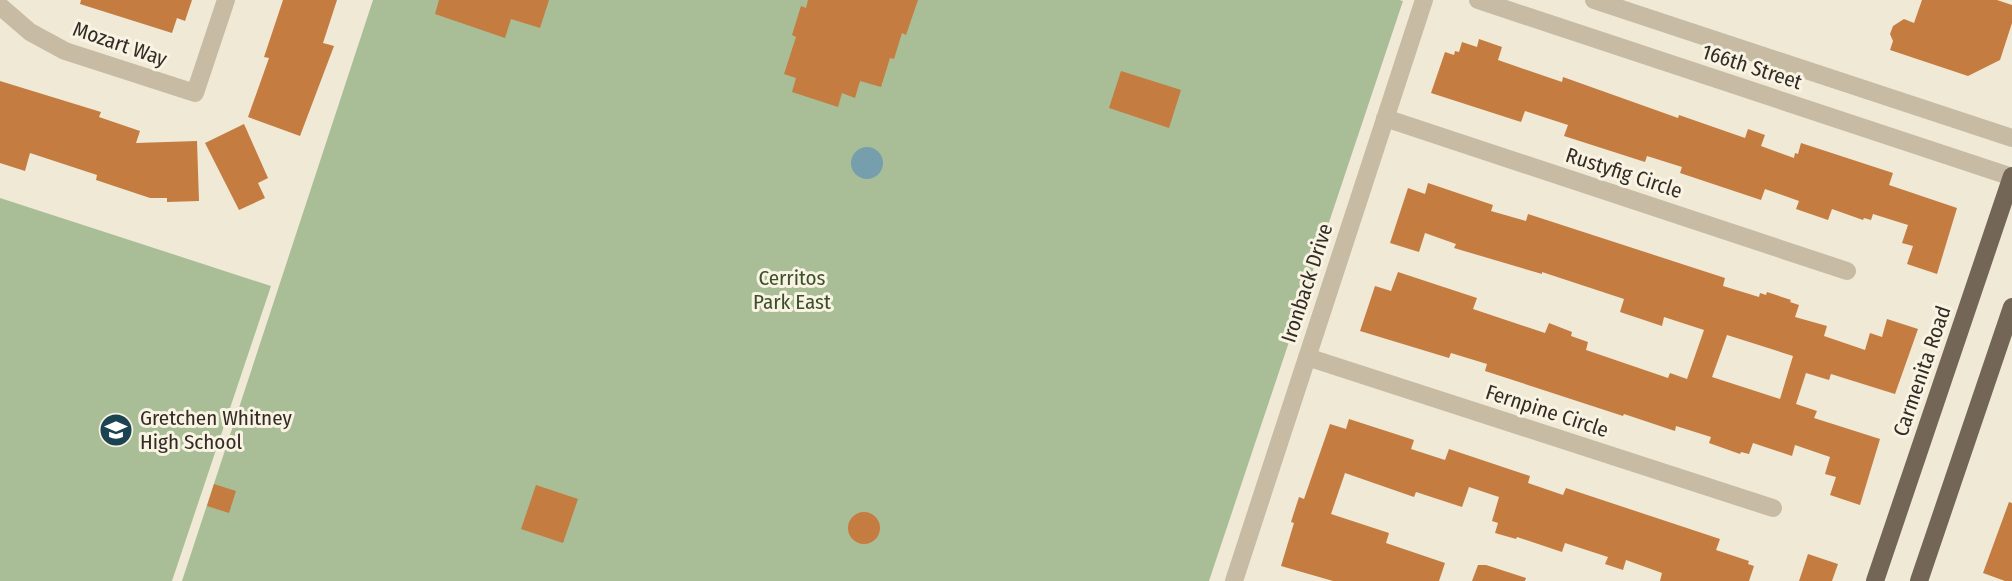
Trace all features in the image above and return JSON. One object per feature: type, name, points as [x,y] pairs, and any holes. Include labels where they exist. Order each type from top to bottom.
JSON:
[{"type":"main road","name":"Carmenita Road","points":[[1875,581],[2012,176]]},
{"type":"main road","points":[[1919,581],[2012,307]]},
{"type":"street","name":"Mozart Way","points":[[0,6],[30,32],[65,51],[195,93],[226,0]]},
{"type":"street","name":"Ironback Drive","points":[[1234,581],[1424,0]]},
{"type":"street","name":"166th Street","points":[[1478,0],[2012,176]]},
{"type":"street","name":"166th Street","points":[[1594,0],[2012,138]]},
{"type":"street","name":"Rustyfig Circle","points":[[1385,118],[1847,271]]},
{"type":"street","name":"Fernpine Circle","points":[[1307,357],[1773,508]]},
{"type":"green space","name":"Cerritos Park East","points":[[373,0],[1403,1],[1209,581],[182,581]]},
{"type":"green space","name":"Gretchen Whitney High School","points":[[0,198],[271,286],[172,581],[0,581]]},
{"type":"water","points":[[867,147],[878,152],[883,163],[878,174],[867,179],[856,174],[851,163],[856,152]]},
{"type":"building","points":[[81,0],[192,0],[185,21],[177,18],[172,33],[80,4]]},
{"type":"building","points":[[283,0],[337,0],[323,43],[334,46],[300,136],[248,117],[269,58],[264,57]]},
{"type":"building","points":[[439,0],[549,0],[540,28],[511,19],[505,38],[435,14]]},
{"type":"building","points":[[808,0],[918,0],[906,35],[902,33],[894,59],[890,58],[881,87],[860,81],[855,98],[842,93],[838,107],[792,92],[796,78],[784,74],[796,37],[792,35],[801,6],[806,8]]},
{"type":"building","points":[[1922,0],[1997,0],[2012,5],[2012,23],[2000,60],[1968,76],[1890,50],[1893,26],[1904,19],[1914,23]]},
{"type":"building","points":[[1479,39],[1502,47],[1498,60],[1562,82],[1563,77],[1678,118],[1679,115],[1745,138],[1748,129],[1765,135],[1761,146],[1794,158],[1801,143],[1893,173],[1889,185],[1957,208],[1937,274],[1907,264],[1913,246],[1902,243],[1908,225],[1873,214],[1871,220],[1863,220],[1832,209],[1828,220],[1796,209],[1799,201],[1765,189],[1761,200],[1680,173],[1682,167],[1647,156],[1645,162],[1564,136],[1568,125],[1525,111],[1521,122],[1431,93],[1445,52],[1454,55],[1455,51],[1459,52],[1462,42],[1477,47]]},
{"type":"building","points":[[1121,71],[1181,90],[1169,128],[1109,108]]},
{"type":"building","points":[[0,81],[101,112],[99,117],[140,131],[136,143],[197,141],[199,201],[167,202],[167,198],[150,198],[96,180],[97,175],[30,153],[25,171],[0,163]]},
{"type":"building","points":[[244,124],[268,178],[258,183],[265,198],[239,210],[205,143]]},
{"type":"building","points":[[1428,183],[1493,205],[1491,211],[1526,221],[1528,214],[1725,278],[1723,286],[1759,297],[1760,293],[1766,295],[1767,292],[1791,300],[1790,302],[1799,305],[1795,317],[1827,326],[1824,336],[1865,350],[1870,333],[1882,337],[1887,319],[1918,329],[1895,394],[1831,374],[1829,380],[1806,373],[1796,404],[1817,411],[1814,418],[1880,439],[1860,505],[1830,495],[1836,477],[1825,474],[1830,457],[1795,445],[1792,456],[1753,443],[1749,454],[1740,454],[1709,443],[1711,437],[1676,426],[1675,431],[1624,414],[1623,416],[1485,371],[1487,364],[1451,353],[1449,358],[1360,331],[1375,286],[1391,291],[1398,272],[1477,298],[1473,309],[1545,333],[1549,323],[1588,342],[1586,350],[1668,378],[1670,373],[1687,379],[1704,330],[1664,317],[1662,326],[1620,312],[1624,299],[1542,272],[1454,248],[1456,244],[1425,233],[1419,252],[1390,243],[1408,188],[1425,194]],"holes":[[[1727,335],[1793,356],[1780,399],[1712,377]]]},
{"type":"building","points":[[1349,419],[1414,440],[1411,449],[1445,460],[1449,449],[1530,476],[1528,483],[1563,495],[1566,488],[1720,539],[1716,550],[1749,561],[1748,564],[1754,566],[1749,581],[1660,581],[1662,573],[1626,560],[1623,570],[1605,564],[1608,557],[1565,543],[1562,552],[1517,537],[1516,539],[1495,533],[1498,523],[1492,521],[1499,497],[1469,487],[1462,507],[1416,492],[1414,497],[1345,473],[1331,514],[1389,533],[1386,543],[1445,563],[1439,581],[1333,581],[1281,566],[1299,497],[1304,499],[1330,424],[1346,429]]},
{"type":"building","points":[[214,484],[236,491],[229,513],[207,506]]},
{"type":"building","points":[[536,485],[578,499],[563,543],[521,529]]},
{"type":"building","points":[[2009,502],[2012,503],[2012,581],[2005,581],[1983,573]]},
{"type":"building","points":[[864,512],[876,516],[880,528],[876,540],[864,544],[852,540],[848,528],[852,516]]},
{"type":"building","points":[[1808,554],[1838,564],[1832,581],[1799,581]]},
{"type":"building","points":[[1478,565],[1526,578],[1525,581],[1472,581]]},
{"type":"place","name":"Gretchen Whitney High School","points":[[116,430]]}]
